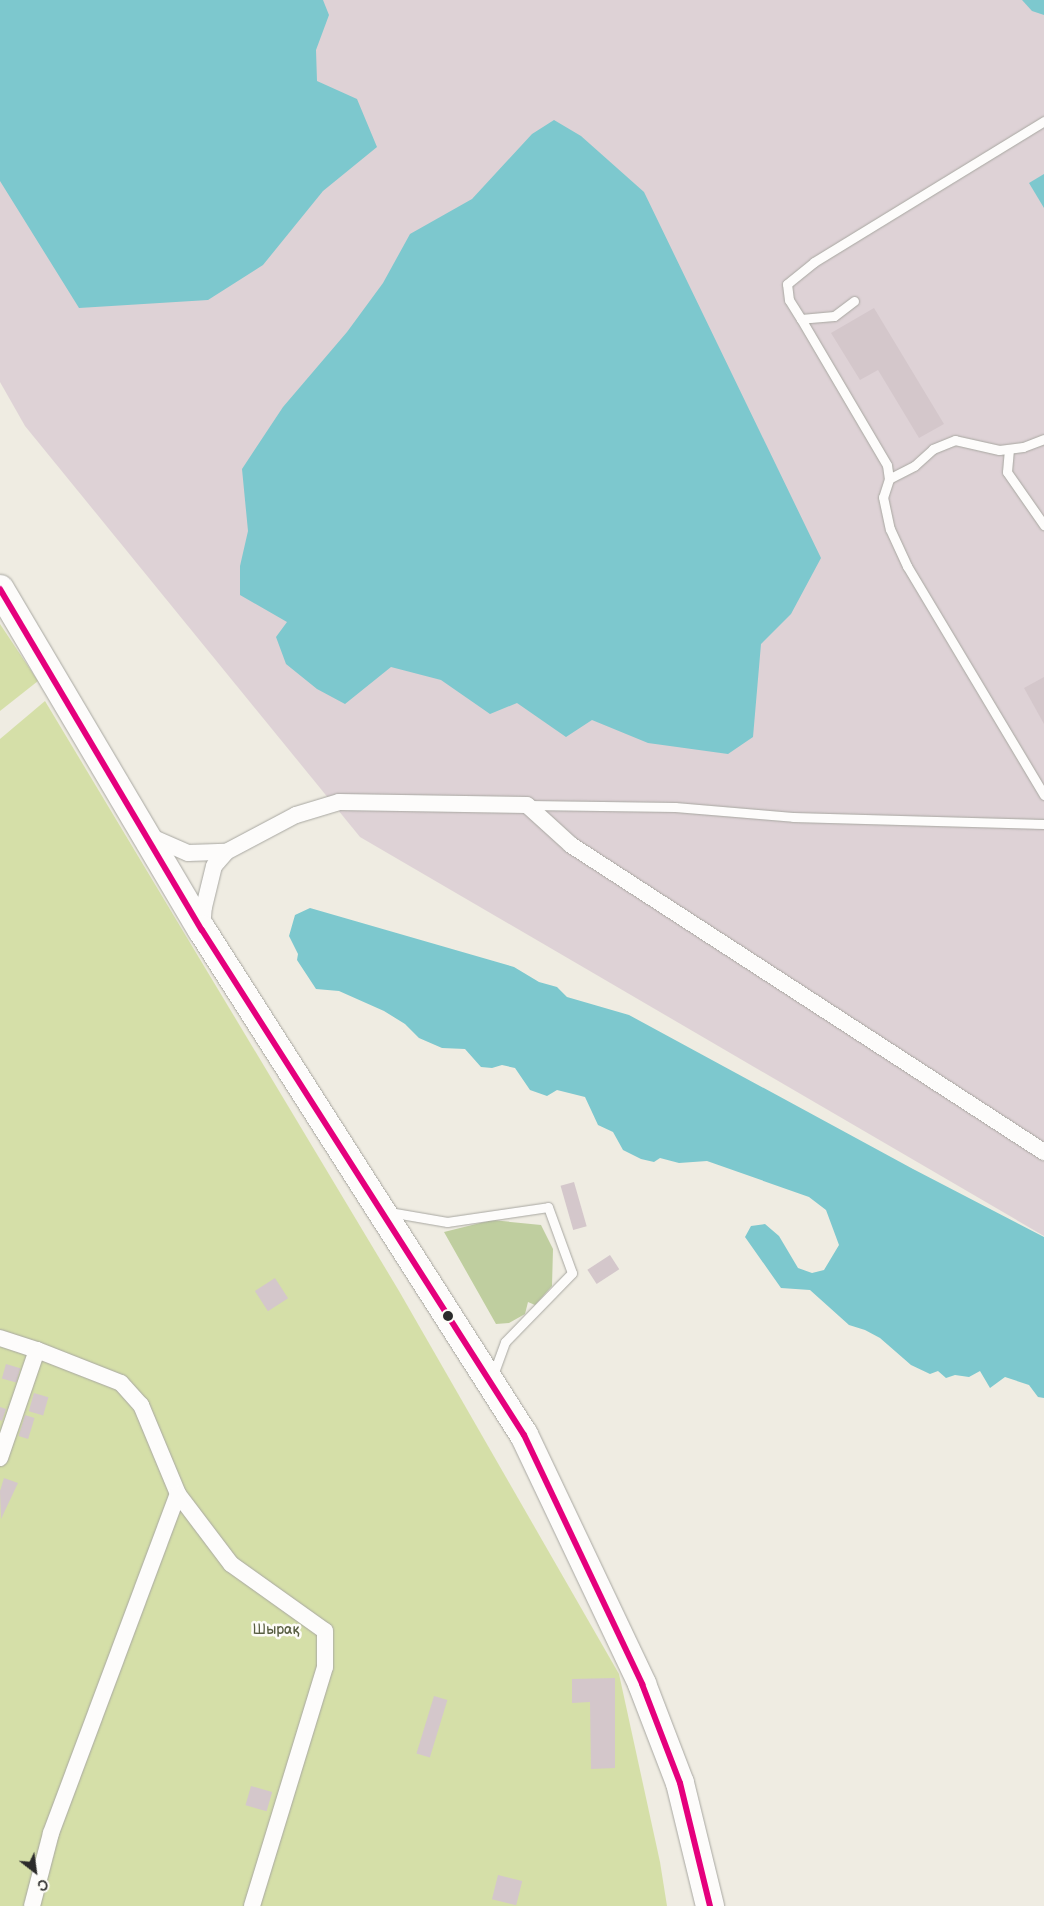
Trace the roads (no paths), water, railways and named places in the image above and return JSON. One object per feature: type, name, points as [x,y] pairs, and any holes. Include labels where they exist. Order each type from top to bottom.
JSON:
[{"type":"highway","points":[[0,590],[202,930],[524,1435],[642,1684],[680,1783],[710,1906]]},
{"type":"street","points":[[202,930],[204,907],[214,866],[226,852],[296,814],[339,802],[527,805],[571,844],[1044,1152]]},
{"type":"street","points":[[145,834],[188,853],[226,852]]},
{"type":"street","points":[[0,1338],[37,1350],[121,1383],[141,1405],[178,1494],[231,1564],[325,1631],[325,1667],[252,1906]]},
{"type":"street","points":[[0,1458],[37,1350]]},
{"type":"street","points":[[32,1906],[51,1833],[178,1494]]},
{"type":"lane","points":[[1044,120],[814,262],[788,284],[789,300],[887,465],[889,479],[884,497],[890,529],[907,566],[1044,795]]},
{"type":"lane","points":[[801,319],[834,316],[854,301]]},
{"type":"lane","points":[[889,479],[914,466],[933,449],[955,440],[999,450],[1023,447],[1044,439]]},
{"type":"lane","points":[[1009,449],[1006,472],[1044,525]]},
{"type":"lane","points":[[527,805],[674,807],[793,817],[1044,824]]},
{"type":"lane","points":[[380,1210],[447,1222],[548,1207],[572,1273],[505,1342],[490,1382]]},
{"type":"water","points":[[0,0],[323,0],[329,15],[316,50],[317,81],[357,99],[377,147],[323,191],[263,265],[208,300],[79,308],[0,181]]},
{"type":"water","points":[[1022,0],[1044,0],[1044,15],[1032,11]]},
{"type":"water","points":[[554,120],[581,136],[644,192],[821,558],[791,614],[761,644],[753,737],[728,754],[648,743],[592,720],[566,737],[517,703],[490,714],[441,680],[391,667],[345,704],[317,689],[286,664],[276,637],[287,622],[240,595],[240,566],[248,531],[242,469],[283,407],[347,332],[383,283],[410,234],[472,199],[532,134]]},
{"type":"water","points":[[1044,174],[1044,208],[1029,183]]},
{"type":"water","points":[[310,908],[514,967],[539,982],[557,987],[567,997],[629,1015],[913,1169],[1044,1237],[1044,1398],[1038,1397],[1029,1385],[1005,1377],[990,1388],[980,1371],[969,1377],[955,1375],[946,1378],[938,1371],[930,1374],[911,1365],[880,1338],[865,1330],[849,1325],[810,1290],[781,1288],[745,1237],[751,1226],[765,1224],[779,1236],[798,1268],[812,1273],[824,1270],[839,1245],[826,1210],[809,1197],[707,1161],[679,1163],[660,1158],[654,1162],[641,1159],[623,1150],[613,1132],[598,1125],[585,1097],[557,1090],[547,1096],[530,1090],[515,1068],[502,1065],[492,1068],[481,1067],[465,1049],[442,1048],[419,1038],[405,1024],[384,1011],[339,991],[316,989],[297,960],[298,954],[289,936],[295,915]]},
{"type":"park label","name":"Шырақ","points":[[276,1630]]}]
